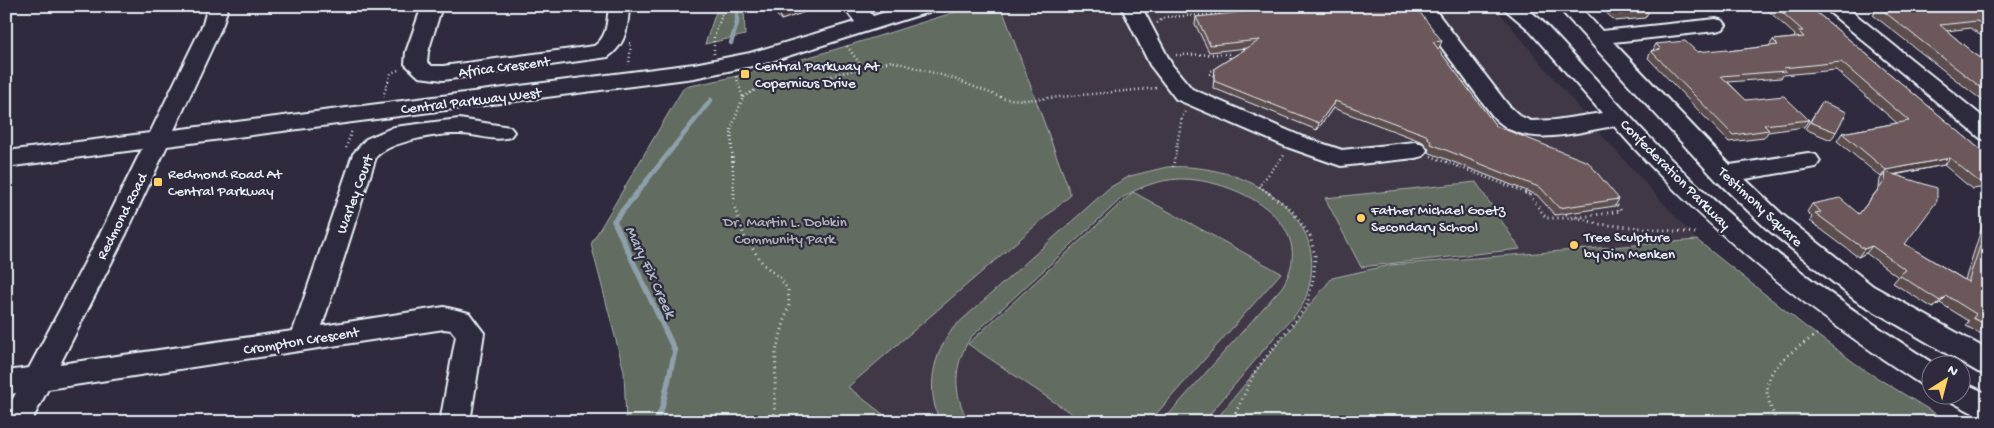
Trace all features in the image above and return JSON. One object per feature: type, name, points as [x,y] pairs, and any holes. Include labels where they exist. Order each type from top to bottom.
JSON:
[{"type":"street","name":"Redmond Road","points":[[16,422],[37,377],[114,232],[159,140],[214,24],[218,6]]},
{"type":"street","points":[[416,64],[417,52],[432,6]]},
{"type":"street","name":"Africa Crescent","points":[[416,64],[427,72],[443,73],[600,52],[610,48],[615,39],[619,6]]},
{"type":"street","points":[[853,6],[868,25]]},
{"type":"street","name":"Central Parkway West","points":[[6,159],[694,71],[754,59],[928,6]]},
{"type":"street","points":[[1421,6],[1498,107],[1509,119],[1520,126],[1540,130],[1619,118]]},
{"type":"street","name":"Confederation Parkway","points":[[1511,6],[1532,15],[1619,118],[1696,198],[1756,252],[1837,312],[1922,370]]},
{"type":"street","name":"Testimony Square","points":[[1567,6],[1725,174],[1775,222],[1820,260],[1864,292],[1988,364]]},
{"type":"street","points":[[1832,6],[1988,133]]},
{"type":"street","points":[[1135,7],[1184,92],[1295,142],[1341,158],[1415,150]]},
{"type":"street","points":[[1596,38],[1716,25]]},
{"type":"street","name":"Warley Court","points":[[304,340],[366,154],[374,144],[394,135],[459,126],[502,132]]},
{"type":"street","points":[[1725,174],[1808,161]]},
{"type":"street","name":"Crompton Crescent","points":[[6,383],[444,318],[459,321],[470,334],[455,422]]},
{"type":"street","points":[[1972,400],[1988,409]]},
{"type":"path","points":[[715,56],[714,38],[725,6]]},
{"type":"path","points":[[1158,27],[1158,22],[1165,17],[1222,14]]},
{"type":"path","points":[[838,34],[863,68]]},
{"type":"path","points":[[1172,48],[1176,57],[1229,54],[1231,58],[1218,69],[1211,71],[1210,74],[1214,76]]},
{"type":"path","points":[[743,97],[757,89],[802,82],[891,61],[952,78],[1005,99],[1027,100],[1184,92],[1182,118],[1173,167]]},
{"type":"path","points":[[378,112],[391,73],[416,64]]},
{"type":"path","points":[[736,75],[743,97],[731,129],[734,206],[744,236],[763,264],[780,278],[788,290],[789,305],[776,351],[774,422]]},
{"type":"path","points":[[1231,422],[1256,370],[1303,312],[1311,293],[1315,256],[1310,236],[1291,209],[1259,186],[1295,142]]},
{"type":"path","points":[[1415,150],[1530,194],[1546,218],[1575,218],[1621,211],[1610,196]]},
{"type":"path","points":[[1566,214],[1598,224],[1696,233]]},
{"type":"path","points":[[1776,422],[1767,389],[1774,370],[1789,354],[1820,332]]},
{"type":"shaded area","name":"Father Michael Goetz Secondary School","points":[[1001,6],[1494,6],[1597,130],[1697,240],[1390,265],[1332,278],[1214,422],[893,422],[847,387],[1071,195]]},
{"type":"green space","points":[[718,6],[744,6],[745,35],[705,44]]},
{"type":"green space","name":"Dr. Martin L. Dobkin Community Park","points":[[975,6],[1001,6],[1071,195],[848,387],[893,422],[626,422],[624,371],[591,244],[684,87],[721,80],[795,61]]},
{"type":"green space","points":[[1167,167],[1196,168],[1226,173],[1253,184],[1277,199],[1297,218],[1308,242],[1312,270],[1302,306],[1203,422],[1162,422],[1282,287],[1292,264],[1291,243],[1282,224],[1266,208],[1246,196],[1224,186],[1179,179],[1149,185],[1122,198],[971,337],[961,358],[957,379],[960,401],[969,422],[940,422],[933,397],[932,385],[936,361],[954,327],[1109,188],[1130,176]]},
{"type":"green space","points":[[1476,182],[1520,249],[1361,267],[1325,198]]},
{"type":"green space","points":[[1133,192],[1281,273],[1149,422],[1084,422],[968,344]]},
{"type":"green space","points":[[1697,240],[1806,327],[1863,369],[1949,422],[1214,422],[1332,278],[1390,265]]},
{"type":"building","points":[[774,6],[799,6],[780,13]]},
{"type":"building","points":[[1299,6],[1415,6],[1442,41],[1433,42],[1496,126],[1588,162],[1619,199],[1559,208],[1541,188],[1431,144],[1426,135],[1335,101],[1319,123],[1214,81],[1215,68],[1260,40],[1210,45],[1196,17]]},
{"type":"building","points":[[1610,6],[1644,6],[1649,11],[1619,14]]},
{"type":"building","points":[[1775,6],[1809,6],[1988,156],[1988,180],[1978,181],[1950,158],[1886,170],[1842,133],[1909,121],[1841,62],[1783,68],[1786,71],[1721,76],[1746,100],[1784,96],[1809,120],[1764,125],[1769,130],[1733,135],[1651,51],[1661,49],[1656,44],[1685,41],[1697,52],[1727,49],[1728,51],[1778,45],[1773,40],[1804,37],[1798,31],[1803,31]]},
{"type":"building","points":[[1988,6],[1988,29],[1977,21],[1940,25],[1988,63],[1988,93],[1878,7]]},
{"type":"building","points":[[1822,102],[1847,112],[1836,132],[1810,122]]},
{"type":"building","points":[[1886,172],[1937,188],[1937,201],[1905,244],[1968,282],[1988,222],[1988,326],[1973,318],[1976,314],[1947,296],[1940,301],[1899,275],[1906,270],[1872,246],[1864,249],[1815,213],[1821,212],[1812,204],[1840,198],[1859,214],[1885,181]]},
{"type":"waterway","name":"Mary Fix Creek","points":[[731,43],[737,23],[737,6]]},
{"type":"waterway","name":"Mary Fix Creek","points":[[636,194],[711,100]]},
{"type":"waterway","name":"Mary Fix Creek","points":[[637,193],[614,221],[675,351],[662,408],[656,422]]},
{"type":"place","name":"Central Parkway At Copernicus Drive","points":[[745,74]]},
{"type":"place","name":"Redmond Road At Central Parkway","points":[[158,182]]},
{"type":"place","name":"Father Michael Goetz Secondary School","points":[[1361,218]]},
{"type":"place","name":"Tree Sculpture by Jim Menken","points":[[1574,245]]}]
